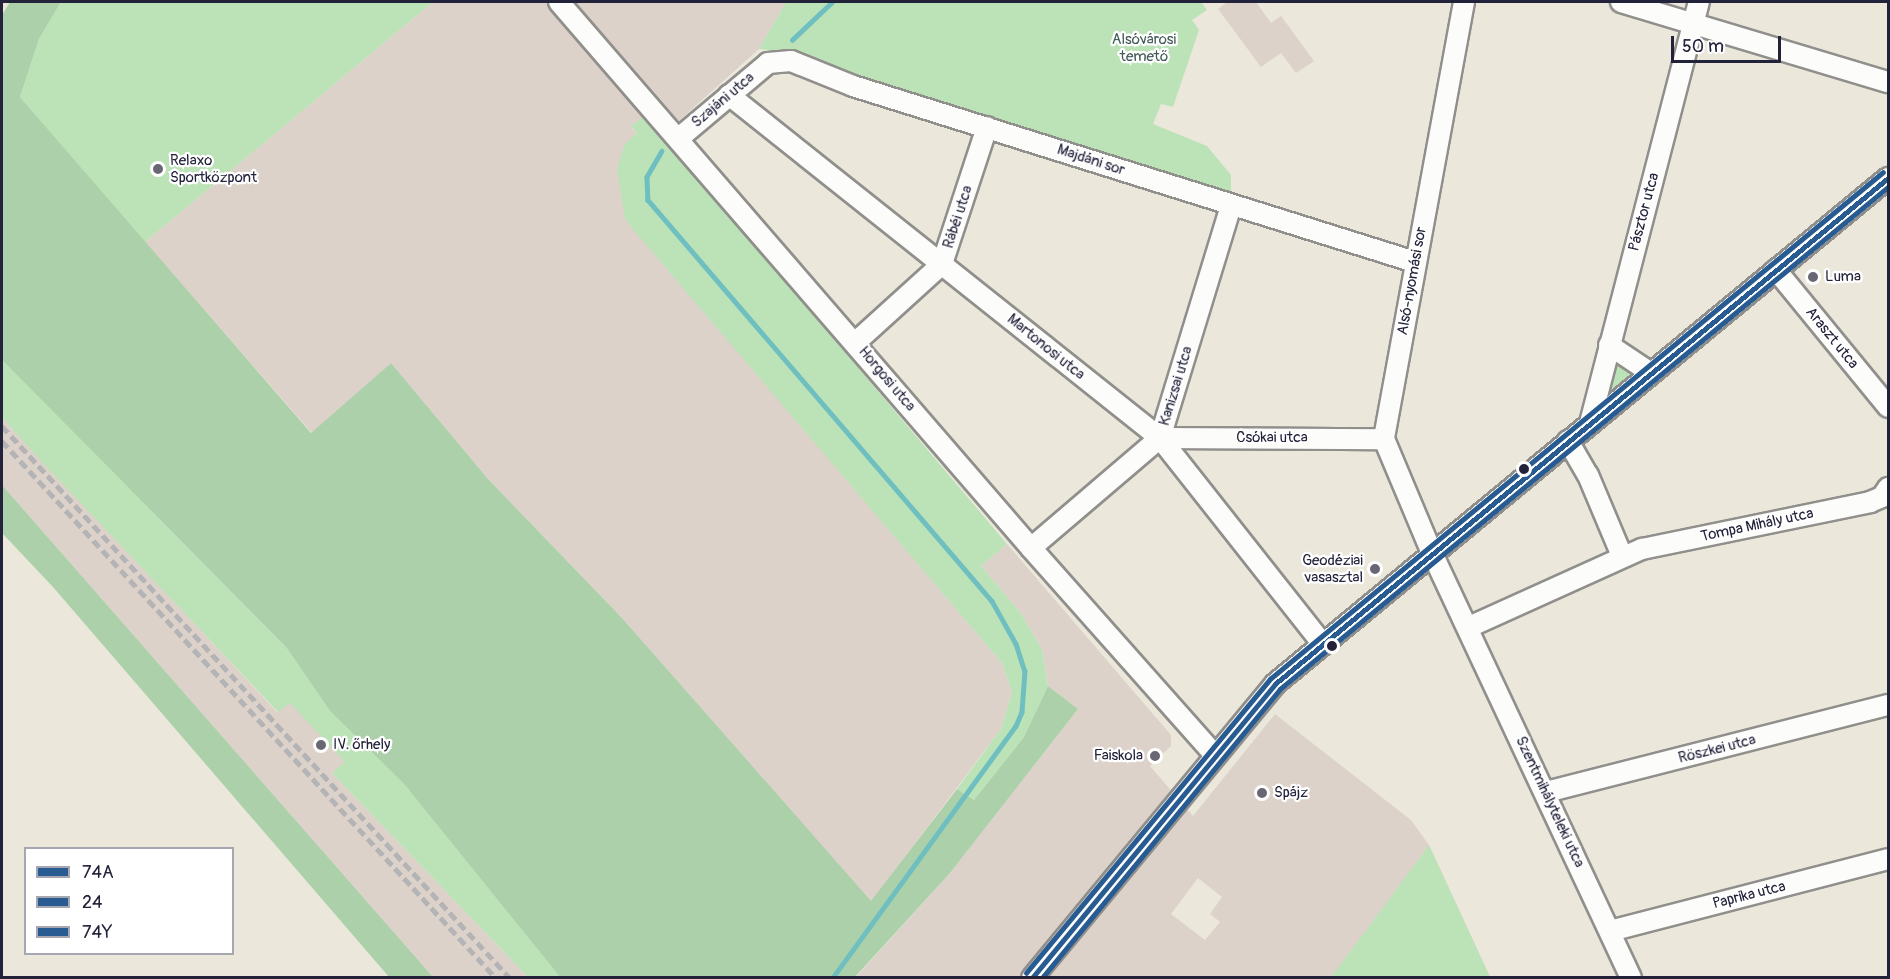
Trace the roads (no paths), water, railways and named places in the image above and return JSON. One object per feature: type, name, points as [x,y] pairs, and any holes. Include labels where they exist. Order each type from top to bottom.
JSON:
[{"type":"street","name":"Horgosi utca","points":[[560,2],[856,342],[1031,548],[1215,754]]},
{"type":"street","name":"Alsó-nyomási sor","points":[[1384,439],[1464,2]]},
{"type":"street","points":[[1622,2],[1888,82]]},
{"type":"street","name":"Pásztor utca","points":[[1590,423],[1699,2]]},
{"type":"street","name":"Majdáni sor","points":[[768,63],[791,61],[853,86],[1415,262]]},
{"type":"street","name":"Szajáni utca","points":[[679,138],[768,63]]},
{"type":"street","name":"Martonosi utca","points":[[729,95],[1160,438],[1321,642]]},
{"type":"street","name":"Rábéi utca","points":[[856,342],[942,264],[987,127]]},
{"type":"street","points":[[1032,978],[1275,684],[1321,642],[1888,178]]},
{"type":"street","name":"Kanizsai utca","points":[[1031,548],[1160,438],[1231,206]]},
{"type":"street","name":"Araszt utca","points":[[1776,270],[1888,407]]},
{"type":"street","points":[[1609,345],[1651,373]]},
{"type":"street","name":"Csókai utca","points":[[1160,438],[1384,439]]},
{"type":"street","points":[[1384,439],[1432,553]]},
{"type":"street","points":[[1568,441],[1588,475],[1622,556]]},
{"type":"street","name":"Tompa Mihály utca","points":[[1469,627],[1622,556],[1870,502],[1882,497],[1888,489]]},
{"type":"street","name":"Szentmihályteleki utca","points":[[1432,553],[1469,627],[1631,978]]},
{"type":"street","name":"Röszkei utca","points":[[1546,792],[1888,705]]},
{"type":"street","name":"Paprika utca","points":[[1610,931],[1888,860]]},
{"type":"waterway","points":[[792,40],[832,2]]},
{"type":"waterway","points":[[662,151],[647,177],[648,200],[992,601],[1016,644],[1025,671],[1022,712],[1016,726],[833,978]]},
{"type":"railway","points":[[2,426],[510,978]]},
{"type":"railway","points":[[2,441],[496,978]]},
{"type":"place","name":"Relaxo Sportközpont","points":[[158,169]]},
{"type":"place","name":"Luma","points":[[1813,277]]},
{"type":"place","name":"Geodéziai vasasztal","points":[[1375,569]]},
{"type":"place","name":"IV. őrhely","points":[[321,745]]},
{"type":"place","name":"Faiskola","points":[[1155,756]]},
{"type":"place","name":"Spájz","points":[[1262,793]]},
{"type":"park label","name":"Alsóvárosi temető","points":[[1144,48]]}]
